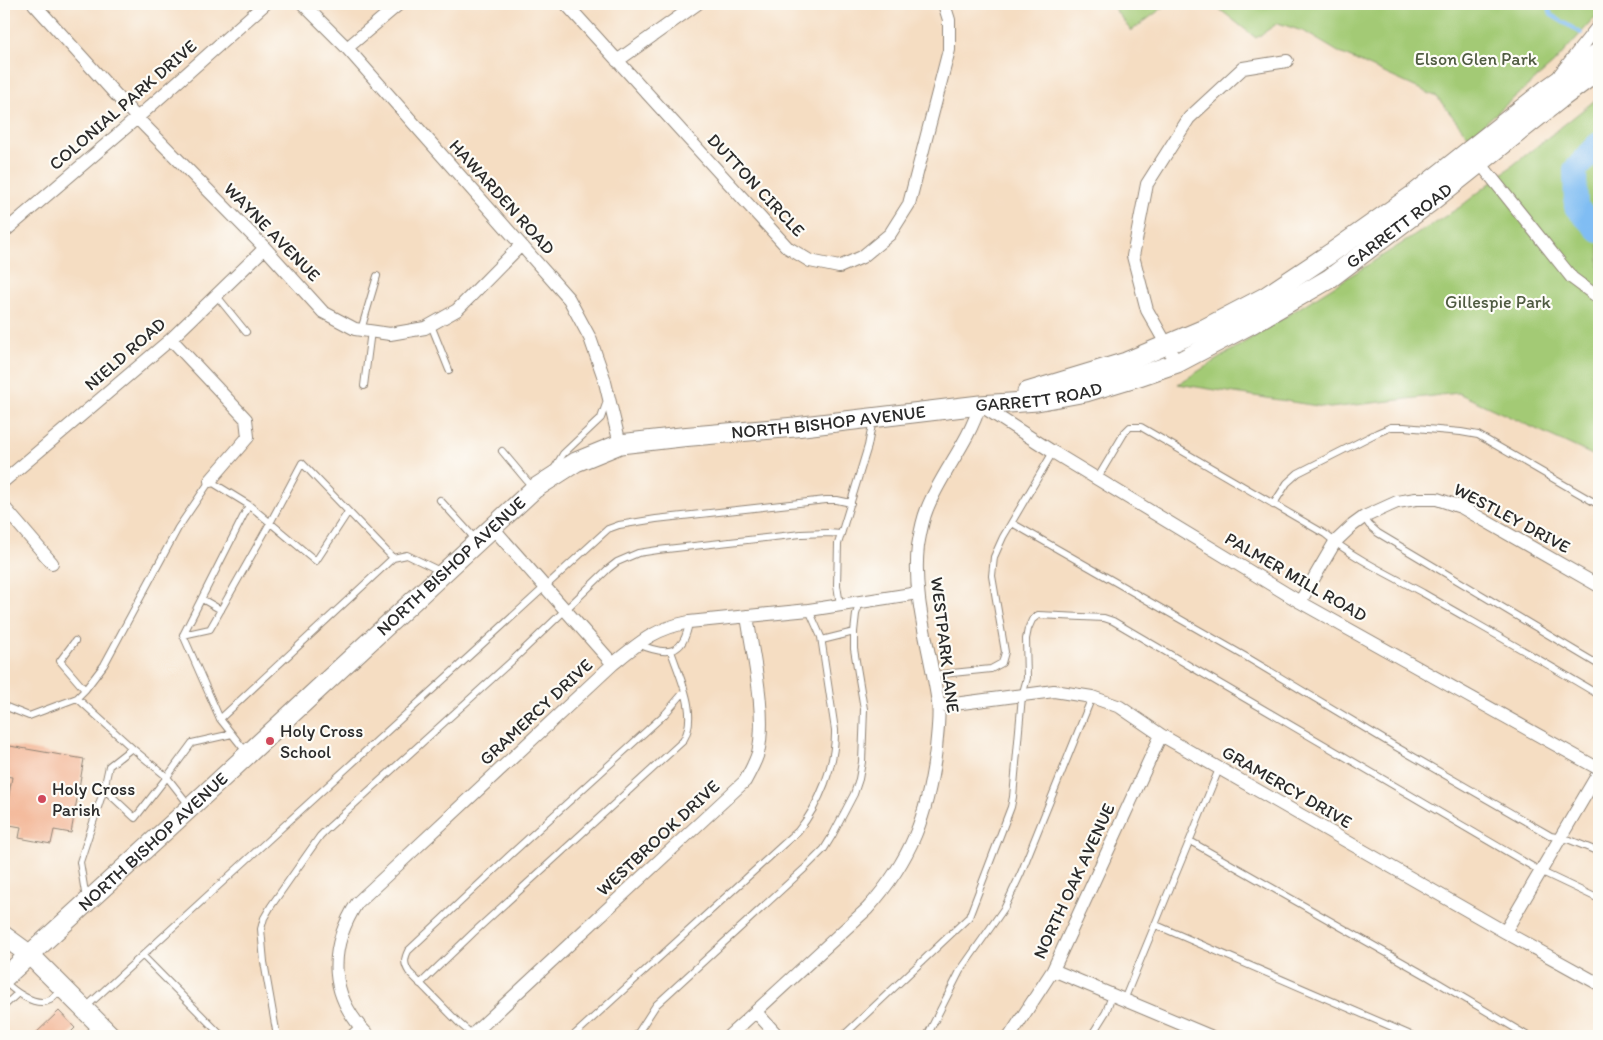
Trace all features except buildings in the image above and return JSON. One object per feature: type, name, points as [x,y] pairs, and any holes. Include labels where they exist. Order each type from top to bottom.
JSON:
[{"type":"main road","name":"GARRETT ROAD","points":[[980,405],[1037,401],[1086,392],[1177,363],[1253,324],[1328,279],[1428,204],[1475,156],[1547,89],[1599,52]]},
{"type":"main road","name":"GARRETT ROAD","points":[[980,405],[1126,362],[1202,330],[1265,296],[1331,253],[1413,195],[1560,99],[1599,70]]},
{"type":"main road","name":"NORTH BISHOP AVENUE","points":[[4,980],[540,485],[576,462],[620,444],[980,405]]},
{"type":"main road","points":[[4,936],[30,955],[84,1010],[98,1032]]},
{"type":"street","name":"WAYNE AVENUE","points":[[34,4],[137,118],[265,248],[323,312],[355,329],[390,334],[425,328],[457,310],[521,245]]},
{"type":"street","name":"COLONIAL PARK DRIVE","points":[[4,232],[137,118],[265,4]]},
{"type":"street","name":"HAWARDEN ROAD","points":[[304,4],[346,48],[569,299],[590,338],[604,378],[620,444]]},
{"type":"street","points":[[346,48],[399,4]]},
{"type":"street","name":"DUTTON CIRCLE","points":[[566,4],[787,247],[810,261],[839,267],[862,257],[890,234],[909,204],[948,50],[949,20],[944,4]]},
{"type":"street","points":[[618,61],[697,4]]},
{"type":"street","points":[[1547,89],[1599,25]]},
{"type":"street","points":[[1177,363],[1147,310],[1134,256],[1147,184],[1189,118],[1244,68],[1287,61]]},
{"type":"street","points":[[1475,156],[1572,278],[1599,298]]},
{"type":"street","name":"NIELD ROAD","points":[[4,481],[171,339],[265,248]]},
{"type":"street","points":[[171,339],[246,419],[248,438],[210,481]]},
{"type":"street","name":"PALMER MILL ROAD","points":[[980,405],[1053,452],[1300,602],[1599,770]]},
{"type":"street","name":"WESTPARK LANE","points":[[729,1036],[867,909],[879,895],[908,851],[932,783],[939,706],[918,593],[918,549],[921,529],[927,509],[960,451],[975,421],[980,405]]},
{"type":"street","name":"WESTLEY DRIVE","points":[[1300,602],[1335,542],[1352,525],[1364,516],[1397,502],[1416,499],[1437,499],[1461,507],[1599,586]]},
{"type":"street","points":[[4,506],[52,563]]},
{"type":"street","points":[[493,528],[613,664]]},
{"type":"street","name":"GRAMERCY DRIVE","points":[[369,1036],[350,1013],[341,994],[336,969],[339,941],[357,903],[613,664],[637,644],[651,634],[669,626],[689,622],[809,610],[918,593]]},
{"type":"street","name":"WESTBROOK DRIVE","points":[[473,1036],[745,781],[757,755],[761,714],[747,616]]},
{"type":"street","name":"GRAMERCY DRIVE","points":[[939,706],[1054,691],[1092,697],[1120,707],[1161,735],[1599,984]]},
{"type":"street","name":"NORTH OAK AVENUE","points":[[1010,1036],[1053,970],[1161,735]]},
{"type":"street","points":[[1505,932],[1599,770]]},
{"type":"street","points":[[1053,970],[1210,1036]]},
{"type":"street","points":[[756,1012],[778,1036]]},
{"type":"lane","points":[[364,386],[366,331],[377,276]]},
{"type":"lane","points":[[216,295],[246,332]]},
{"type":"lane","points":[[430,325],[449,370]]},
{"type":"lane","points":[[502,451],[540,485],[564,454],[601,418],[609,398]]},
{"type":"lane","points":[[840,605],[837,564],[838,544],[868,446],[873,418]]},
{"type":"lane","points":[[1097,479],[1125,432],[1135,426],[1141,427],[1599,695]]},
{"type":"lane","points":[[1273,505],[1287,483],[1298,473],[1377,433],[1391,428],[1404,427],[1461,432],[1478,436],[1599,505]]},
{"type":"lane","points":[[933,675],[991,669],[1002,663],[1005,652],[992,576],[994,557],[1002,538],[1053,452]]},
{"type":"lane","points":[[183,635],[210,630],[302,463],[393,558]]},
{"type":"lane","points":[[4,706],[29,716],[76,698],[84,690],[104,665],[178,528],[210,481],[249,505],[316,561],[348,512]]},
{"type":"lane","points":[[440,500],[478,542]]},
{"type":"lane","points":[[84,1010],[545,588],[598,536],[608,529],[619,525],[656,519],[826,500],[851,503]]},
{"type":"lane","points":[[183,635],[249,505]]},
{"type":"lane","points":[[1364,516],[1369,525],[1378,533],[1599,665]]},
{"type":"lane","points":[[1012,523],[1248,658],[1393,745],[1551,836],[1599,852]]},
{"type":"lane","points":[[276,1036],[264,962],[261,929],[264,918],[271,906],[320,836],[608,569],[628,556],[638,554],[801,534],[841,534]]},
{"type":"lane","points":[[220,719],[393,558],[407,555],[444,573]]},
{"type":"lane","points":[[202,599],[221,610]]},
{"type":"lane","points":[[636,1036],[656,1005],[824,849],[854,794],[862,762],[864,709],[854,648],[856,614],[860,602]]},
{"type":"lane","points":[[573,1036],[798,831],[815,807],[836,743],[822,640],[809,610]]},
{"type":"lane","points":[[843,1036],[969,917],[1011,807],[1022,694],[1026,678],[1026,639],[1032,620],[1038,616],[1104,618],[1131,630],[1327,748],[1540,871],[1599,900]]},
{"type":"lane","points":[[637,644],[662,652],[671,651],[682,644],[687,635],[689,622]]},
{"type":"lane","points":[[822,640],[854,632]]},
{"type":"lane","points":[[183,635],[220,719],[248,755]]},
{"type":"lane","points":[[75,641],[60,661],[84,690]]},
{"type":"lane","points":[[420,984],[683,741],[687,734],[689,713],[671,651]]},
{"type":"lane","points":[[473,1036],[408,972],[405,965],[408,951],[665,714],[684,692]]},
{"type":"lane","points":[[927,1036],[960,971],[1005,907],[1021,873],[1092,697]]},
{"type":"lane","points":[[76,698],[167,777],[191,807]]},
{"type":"lane","points":[[104,789],[135,818],[192,743],[232,734]]},
{"type":"lane","points":[[86,903],[80,862],[104,789],[109,766],[132,748]]},
{"type":"lane","points":[[1091,1036],[1118,997],[1156,925],[1219,768]]},
{"type":"lane","points":[[1190,841],[1528,1036]]},
{"type":"lane","points":[[1156,925],[1413,1036]]},
{"type":"lane","points":[[143,956],[222,1036]]},
{"type":"lane","points":[[4,980],[17,994],[25,998],[46,1002],[51,1000],[62,988]]},
{"type":"lane","points":[[4,1006],[17,994]]},
{"type":"lane","points":[[348,1036],[359,1026]]},
{"type":"green space","points":[[1111,4],[1168,4],[1131,31]]},
{"type":"green space","name":"Elson Glen Park","points":[[1213,4],[1599,4],[1599,13],[1554,63],[1469,137],[1437,97],[1340,53],[1305,32],[1278,23],[1256,38]]},
{"type":"green space","name":"Gillespie Park","points":[[1599,97],[1599,458],[1458,393],[1330,408],[1178,384],[1460,207]]},
{"type":"waterway","points":[[1548,4],[1551,15],[1581,33]]},
{"type":"waterway","points":[[1599,144],[1575,170],[1576,207],[1599,231]]},
{"type":"place","name":"Holy Cross School","points":[[270,741]]},
{"type":"place","name":"Holy Cross Parish","points":[[42,799]]}]
